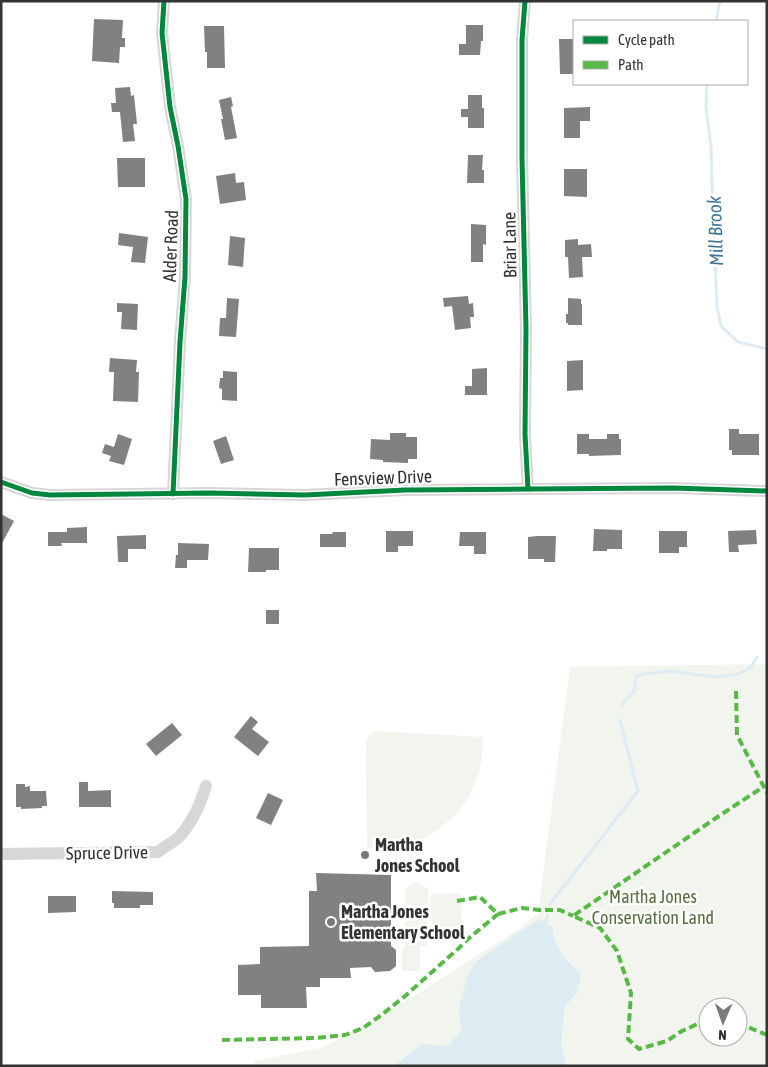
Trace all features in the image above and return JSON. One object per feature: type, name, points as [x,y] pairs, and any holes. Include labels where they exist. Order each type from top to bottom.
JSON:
[{"type":"street","name":"Alder Road","points":[[164,1],[162,33],[170,107],[186,199],[185,277],[173,494]]},
{"type":"street","name":"Briar Lane","points":[[525,1],[522,40],[522,158],[526,329],[525,434],[528,489]]},
{"type":"street","name":"Fensview Drive","points":[[1,482],[32,493],[50,495],[305,495],[405,490],[674,488],[767,491]]},
{"type":"street","name":"Spruce Drive","points":[[1,854],[158,852],[177,838],[193,819],[202,801],[206,786]]},
{"type":"green space","name":"Martha Jones Conservation Land","points":[[767,664],[767,1066],[254,1066],[255,1061],[324,1047],[382,1016],[518,930],[538,913],[570,667]]},
{"type":"green space","points":[[374,731],[483,737],[482,756],[478,774],[466,800],[444,825],[430,835],[399,847],[383,849],[367,847],[366,740]]},
{"type":"green space","points":[[416,882],[428,889],[428,902],[417,909],[405,902],[405,889]]},
{"type":"green space","points":[[461,893],[462,939],[432,940],[431,894]]},
{"type":"green space","points":[[405,920],[426,920],[427,946],[420,946],[420,971],[402,971],[402,949],[405,949]]},
{"type":"shaded area","points":[[539,919],[552,927],[558,948],[581,974],[577,993],[565,1006],[561,1042],[566,1066],[394,1066],[422,1044],[448,1046],[461,1031],[459,1008],[468,974],[477,961]]},
{"type":"building","points":[[94,19],[123,20],[122,38],[125,38],[125,47],[120,47],[119,63],[92,61]]},
{"type":"building","points":[[466,25],[483,25],[483,41],[481,41],[480,55],[459,55],[459,44],[466,44]]},
{"type":"building","points":[[204,26],[224,26],[225,68],[207,68]]},
{"type":"building","points":[[559,39],[573,39],[573,74],[560,74]]},
{"type":"building","points":[[130,87],[131,96],[134,95],[137,124],[133,124],[135,141],[123,142],[120,112],[112,112],[111,103],[116,103],[115,88]]},
{"type":"building","points":[[468,95],[482,95],[484,128],[468,128],[468,117],[461,117],[461,109],[468,109]]},
{"type":"building","points":[[231,97],[237,138],[225,140],[219,100]]},
{"type":"building","points":[[590,107],[590,121],[580,121],[580,138],[564,138],[564,108]]},
{"type":"building","points":[[468,155],[483,155],[482,170],[484,170],[484,183],[467,183]]},
{"type":"building","points":[[117,158],[145,158],[145,187],[118,187]]},
{"type":"building","points":[[564,169],[587,169],[587,197],[564,196]]},
{"type":"building","points":[[235,173],[236,183],[244,182],[246,200],[220,204],[216,176]]},
{"type":"building","points":[[471,224],[486,225],[486,245],[483,244],[483,262],[471,262]]},
{"type":"building","points":[[119,233],[148,237],[145,263],[131,262],[133,247],[118,245]]},
{"type":"building","points":[[230,236],[245,238],[243,267],[228,265]]},
{"type":"building","points":[[578,239],[578,245],[591,244],[592,257],[582,257],[583,277],[569,278],[568,257],[565,257],[565,240]]},
{"type":"building","points":[[468,296],[469,304],[473,303],[474,317],[470,317],[471,328],[455,330],[452,306],[444,307],[443,298]]},
{"type":"building","points":[[227,298],[239,299],[236,337],[219,336],[220,318],[226,318]]},
{"type":"building","points":[[568,298],[581,299],[582,325],[568,325],[566,323]]},
{"type":"building","points":[[117,303],[138,304],[137,330],[121,329],[122,312],[117,312]]},
{"type":"building","points":[[110,358],[137,360],[136,372],[139,372],[138,402],[113,401],[114,372],[109,372]]},
{"type":"building","points":[[583,360],[583,390],[567,391],[567,361]]},
{"type":"building","points":[[487,368],[487,395],[465,395],[465,386],[472,386],[472,369]]},
{"type":"building","points":[[223,371],[237,372],[237,401],[222,400],[222,389],[219,388],[220,378],[223,378]]},
{"type":"building","points":[[729,429],[739,429],[739,434],[759,434],[759,455],[732,455],[732,450],[729,450]]},
{"type":"building","points":[[390,433],[406,433],[406,437],[417,437],[417,459],[408,459],[408,463],[383,462],[383,460],[370,459],[371,439],[390,440]]},
{"type":"building","points":[[118,434],[132,439],[124,465],[109,461],[111,456],[102,453],[105,444],[114,447]]},
{"type":"building","points":[[577,434],[589,434],[589,439],[607,439],[607,434],[619,434],[619,439],[621,439],[621,455],[589,456],[589,454],[577,454]]},
{"type":"building","points":[[226,436],[234,460],[221,464],[213,441]]},
{"type":"building","points":[[1,514],[14,521],[1,545]]},
{"type":"building","points":[[87,527],[87,543],[61,543],[62,546],[48,546],[48,532],[67,532],[67,528]]},
{"type":"building","points":[[594,529],[622,530],[622,549],[593,551]]},
{"type":"building","points":[[756,530],[757,544],[738,545],[739,552],[729,552],[728,531]]},
{"type":"building","points":[[386,531],[413,531],[413,546],[398,546],[398,552],[386,552]]},
{"type":"building","points":[[659,531],[687,531],[687,547],[679,547],[679,553],[659,553]]},
{"type":"building","points":[[333,532],[346,532],[346,547],[320,547],[320,534],[332,534]]},
{"type":"building","points":[[460,532],[486,532],[486,554],[474,554],[474,546],[459,546]]},
{"type":"building","points":[[146,535],[146,549],[128,549],[128,562],[118,562],[117,536]]},
{"type":"building","points":[[556,536],[555,562],[544,562],[544,559],[528,559],[528,537]]},
{"type":"building","points":[[178,543],[209,544],[208,560],[187,560],[187,568],[175,568]]},
{"type":"building","points":[[249,548],[279,548],[279,570],[248,572]]},
{"type":"building","points":[[266,610],[279,610],[279,624],[266,624]]},
{"type":"building","points":[[251,716],[258,722],[252,729],[269,742],[258,756],[234,737]]},
{"type":"building","points":[[172,723],[182,735],[156,756],[146,744]]},
{"type":"building","points":[[79,782],[88,782],[88,791],[111,790],[111,807],[79,807]]},
{"type":"building","points":[[16,784],[25,784],[25,787],[30,786],[30,791],[46,791],[47,806],[21,809],[21,807],[16,807]]},
{"type":"building","points":[[268,793],[283,800],[271,825],[256,818]]},
{"type":"building","name":"Martha Jones Elementary School","points":[[316,873],[391,875],[391,946],[396,950],[396,966],[390,971],[375,972],[371,967],[350,968],[351,978],[320,978],[320,987],[306,987],[307,1008],[261,1008],[261,995],[238,995],[238,965],[260,964],[260,947],[309,946],[309,891],[317,891]]},
{"type":"building","points":[[112,891],[153,892],[153,905],[140,905],[140,908],[114,908]]},
{"type":"building","points":[[48,896],[76,896],[76,912],[48,913]]},
{"type":"waterway","name":"Mill Brook","points":[[716,20],[720,1]]},
{"type":"waterway","name":"Mill Brook","points":[[707,85],[706,107],[711,147],[717,306],[721,326],[738,342],[767,349]]},
{"type":"waterway","points":[[621,705],[634,691],[637,675],[671,671],[715,677],[738,674],[750,668],[757,657]]},
{"type":"waterway","points":[[550,904],[638,791],[620,720]]},
{"type":"waterway","points":[[544,925],[548,916]]},
{"type":"marked path","points":[[736,691],[737,735],[767,793]]},
{"type":"marked path","points":[[698,1024],[667,1041],[639,1049],[628,1039],[631,993],[617,951],[600,928],[573,916],[763,787]]},
{"type":"marked path","points":[[457,901],[480,897],[498,914],[522,908],[560,910],[573,916]]},
{"type":"marked path","points":[[222,1040],[315,1038],[345,1035],[363,1028],[404,997],[498,914]]},
{"type":"marked path","points":[[748,1027],[767,1035]]},
{"type":"cycle path","points":[[164,1],[162,33],[170,107],[186,199],[185,277],[173,494]]},
{"type":"cycle path","points":[[525,1],[522,40],[522,158],[526,329],[525,434],[528,489]]},
{"type":"cycle path","points":[[1,482],[32,493],[50,495],[210,493],[305,495],[405,490],[674,488],[767,491]]},
{"type":"place","name":"Martha Jones School","points":[[365,855]]},
{"type":"place","name":"Martha Jones Elementary School","points":[[331,922]]}]
